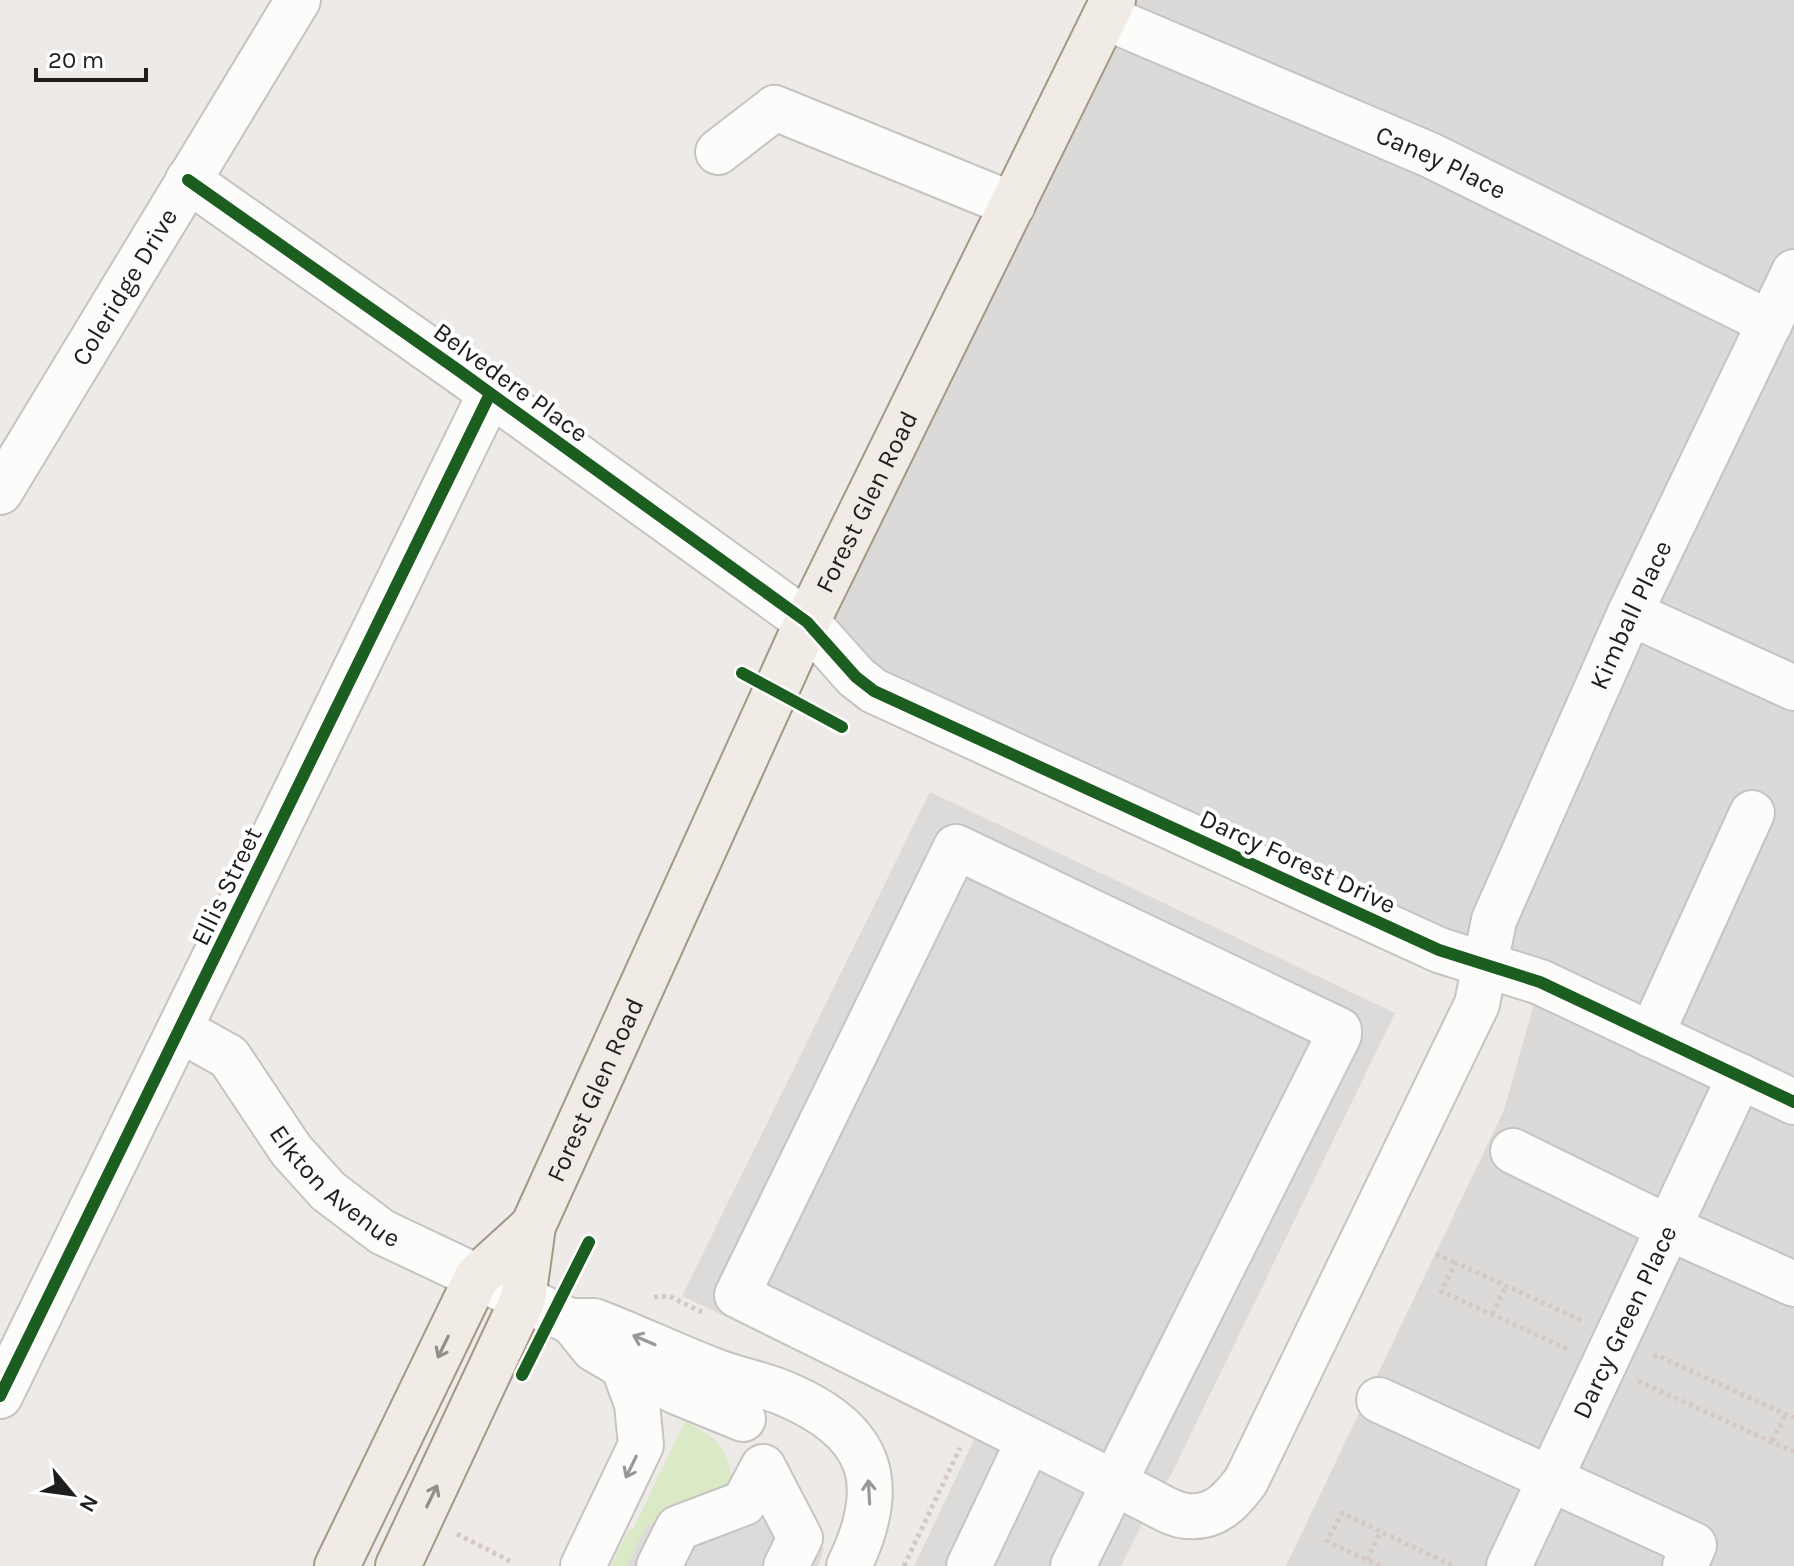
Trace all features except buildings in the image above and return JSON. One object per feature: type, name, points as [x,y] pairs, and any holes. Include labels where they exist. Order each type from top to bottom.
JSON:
[{"type":"main road","name":"Forest Glen Road","points":[[398,1566],[523,1299],[533,1226],[807,622],[1109,8]]},
{"type":"main road","name":"Forest Glen Road","points":[[337,1566],[477,1277],[533,1226]]},
{"type":"street","name":"Coleridge Drive","points":[[0,492],[298,0]]},
{"type":"street","name":"Caney Place","points":[[1109,8],[1430,155],[1770,323]]},
{"type":"street","points":[[718,152],[775,108],[1013,205]]},
{"type":"street","name":"Belvedere Place","points":[[188,180],[807,622]]},
{"type":"street","name":"Kimball Place","points":[[1114,1483],[1339,1030],[956,847],[737,1295],[1172,1512],[1206,1516],[1230,1503],[1246,1481],[1477,1004],[1494,920],[1630,613],[1794,272]]},
{"type":"street","name":"Ellis Street","points":[[0,1396],[490,394]]},
{"type":"street","points":[[1630,613],[1794,688]]},
{"type":"street","name":"Darcy Forest Drive","points":[[807,622],[856,677],[874,691],[1439,950],[1540,982],[1794,1102]]},
{"type":"street","points":[[1651,1035],[1752,813]]},
{"type":"street","name":"Elkton Avenue","points":[[181,1030],[229,1057],[291,1150],[328,1191],[382,1232],[572,1322]]},
{"type":"street","name":"Darcy Green Place","points":[[1509,1566],[1740,1076]]},
{"type":"street","points":[[1513,1151],[1669,1228],[1794,1284]]},
{"type":"street","points":[[572,1322],[594,1321],[713,1370],[788,1395],[837,1422],[862,1452],[872,1494],[863,1536],[849,1566]]},
{"type":"street","points":[[572,1322],[594,1349],[623,1366],[743,1419]]},
{"type":"street","points":[[583,1566],[641,1445],[637,1404],[623,1366]]},
{"type":"street","points":[[713,1370],[750,1430],[763,1467],[800,1538],[786,1566]]},
{"type":"street","points":[[1379,1400],[1694,1545],[1685,1566]]},
{"type":"street","points":[[969,1566],[1029,1440]]},
{"type":"street","points":[[659,1566],[678,1528],[744,1503],[763,1467]]},
{"type":"street","points":[[1073,1566],[1114,1483]]},
{"type":"path","points":[[1436,1254],[1456,1263]]},
{"type":"path","points":[[1492,1314],[1506,1286]]},
{"type":"path","points":[[1650,1369],[1656,1355],[1794,1418]]},
{"type":"path","points":[[1772,1442],[1786,1414]]},
{"type":"path","points":[[904,1566],[964,1440]]},
{"type":"path","points":[[1380,1566],[1327,1541],[1342,1513],[1453,1566]]},
{"type":"path","points":[[445,1529],[510,1561]]},
{"type":"path","points":[[1367,1560],[1380,1533]]},
{"type":"shaded area","points":[[1113,0],[1794,0],[1794,1566],[1286,1566],[1504,1110],[1540,982],[874,691],[807,622]]},
{"type":"shaded area","points":[[930,792],[1395,1013],[1172,1473],[1121,1566],[914,1566],[976,1436],[682,1296]]},
{"type":"shaded area","points":[[721,1502],[824,1549],[818,1566],[627,1566],[646,1526]]},
{"type":"green space","points":[[685,1421],[718,1444],[727,1459],[733,1483],[721,1502],[646,1526],[627,1566],[611,1566],[628,1531],[633,1529]]},
{"type":"cycle path","points":[[188,180],[807,622],[856,677],[874,691],[1439,950],[1540,982],[1794,1102]]},
{"type":"cycle path","points":[[0,1396],[490,394]]},
{"type":"cycle path","points":[[742,673],[842,727]]},
{"type":"cycle path","points":[[522,1375],[589,1242]]}]
